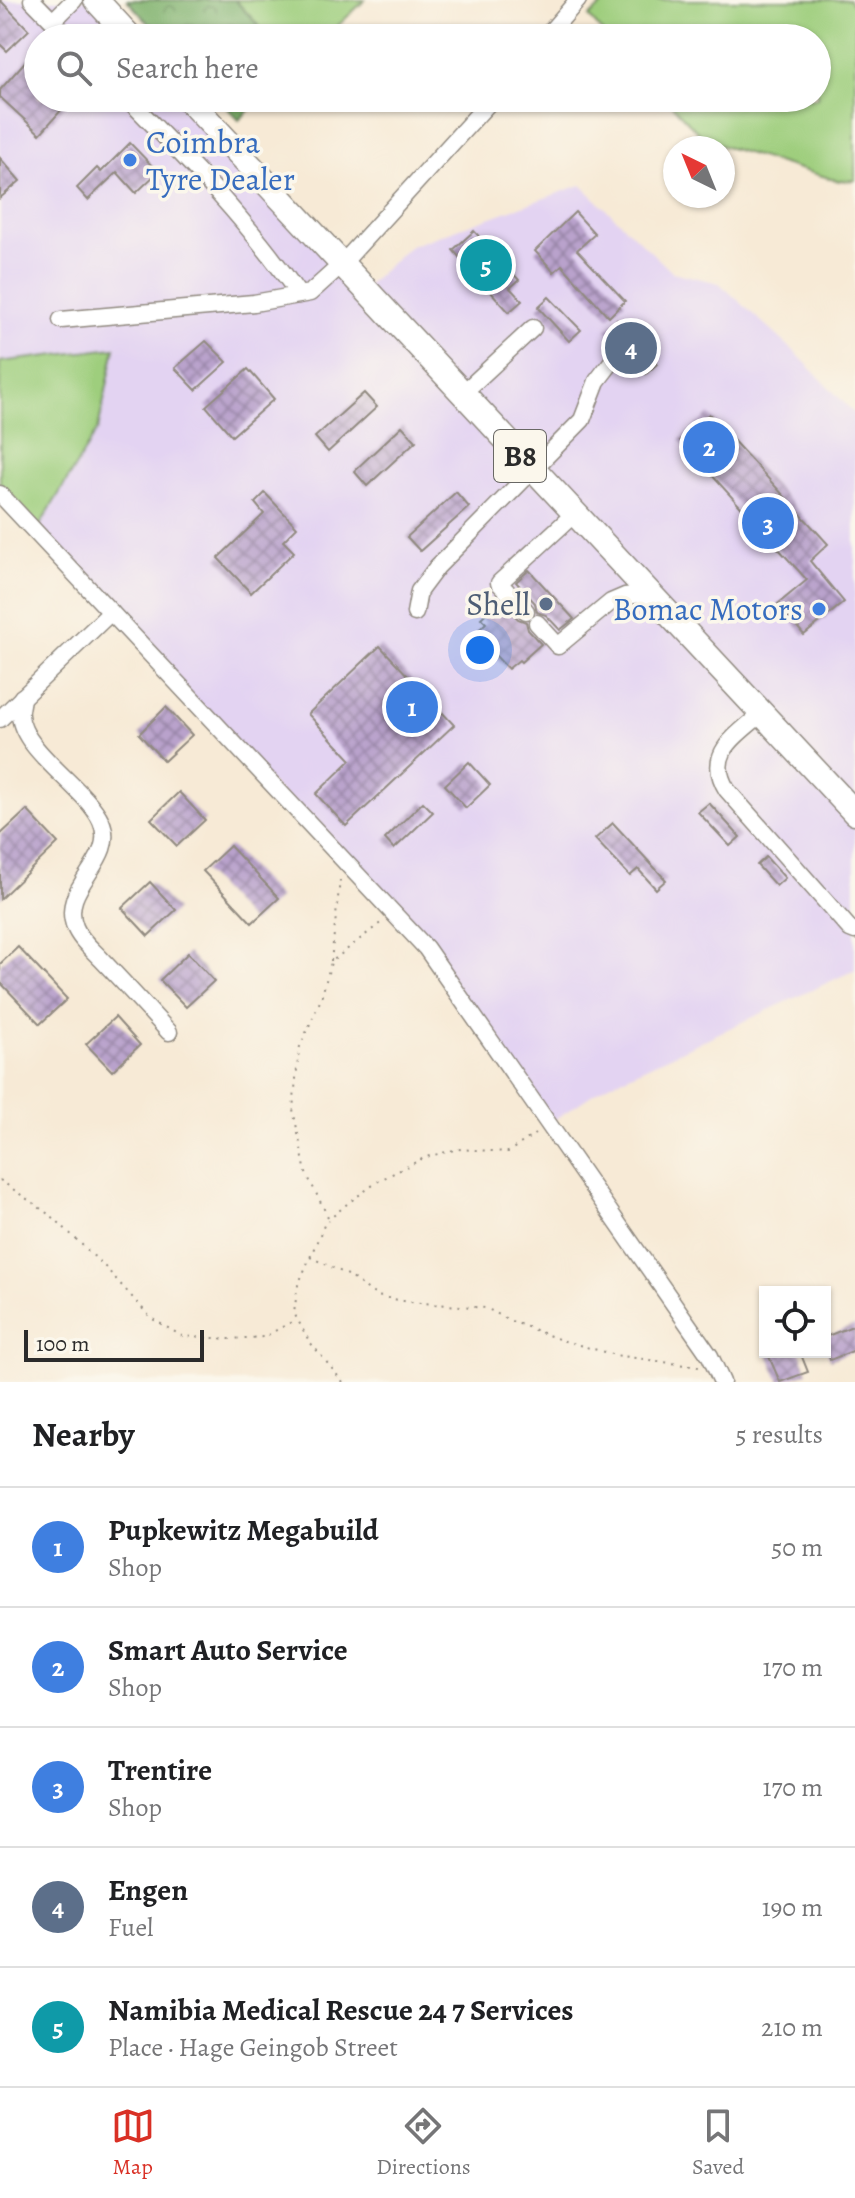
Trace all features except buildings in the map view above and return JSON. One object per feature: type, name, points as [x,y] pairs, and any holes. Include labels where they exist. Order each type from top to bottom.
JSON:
[{"type":"highway","points":[[96,0],[118,24]]},
{"type":"highway","name":"B8","points":[[200,112],[855,813]]},
{"type":"street","points":[[32,0],[56,24]]},
{"type":"street","points":[[53,21],[74,0]]},
{"type":"street","points":[[557,24],[578,0]]},
{"type":"street","points":[[141,112],[222,195],[272,256],[299,295]]},
{"type":"street","points":[[61,320],[254,303],[310,293],[341,265],[480,112]]},
{"type":"street","points":[[462,394],[533,328]]},
{"type":"street","points":[[415,613],[419,591],[437,567],[582,420],[597,381],[617,355]]},
{"type":"street","points":[[0,494],[426,948],[710,1356],[719,1376]]},
{"type":"street","points":[[574,514],[499,583],[558,646],[611,602],[625,596],[651,593]]},
{"type":"street","points":[[0,719],[111,612]]},
{"type":"street","points":[[22,697],[20,716],[26,733],[92,806],[104,832],[103,848],[78,887],[71,907],[76,929],[169,1032]]},
{"type":"street","points":[[763,712],[724,751],[718,762],[718,775],[727,790],[855,931]]},
{"type":"path","points":[[329,1219],[306,1173],[293,1109],[299,1049],[321,999],[331,962],[343,859]]},
{"type":"path","points":[[331,962],[394,913]]},
{"type":"path","points":[[343,1382],[309,1341],[294,1313],[298,1285],[325,1223],[380,1180],[426,1157],[458,1149],[508,1152],[548,1124]]},
{"type":"path","points":[[0,1180],[54,1218],[106,1268],[151,1318],[182,1336],[229,1339],[264,1337],[297,1319]]},
{"type":"path","points":[[309,1257],[348,1275],[377,1296],[409,1302],[486,1308],[561,1340],[615,1355],[719,1376]]},
{"type":"shaded area","points":[[0,0],[96,0],[118,24],[24,24],[24,112],[200,112],[363,289],[410,246],[581,185],[672,272],[719,283],[794,351],[855,414],[855,970],[605,1086],[548,1124],[426,948],[0,494]]},
{"type":"green space","points":[[127,0],[235,0],[257,24],[149,24]]},
{"type":"green space","points":[[235,0],[365,0],[340,24],[257,24]]},
{"type":"green space","points":[[608,0],[849,0],[855,7],[855,180],[839,181],[735,150],[735,136],[701,136],[678,112],[831,112],[831,24],[595,24],[589,17]]},
{"type":"green space","points":[[231,112],[247,112],[239,120]]},
{"type":"green space","points":[[115,348],[98,429],[36,532],[0,494],[0,362]]},
{"type":"place","name":"Coimbra Tyre Dealer","points":[[130,160]]},
{"type":"place","name":"Namibia Medical Rescue 24 7 Services","points":[[486,265]]},
{"type":"place","name":"Engen","points":[[631,348]]},
{"type":"place","name":"Smart Auto Service","points":[[709,447]]},
{"type":"place","name":"Trentire","points":[[768,523]]},
{"type":"place","name":"Shell","points":[[546,604]]},
{"type":"place","name":"Bomac Motors","points":[[819,609]]},
{"type":"place","name":"Pupkewitz Megabuild","points":[[412,707]]}]
